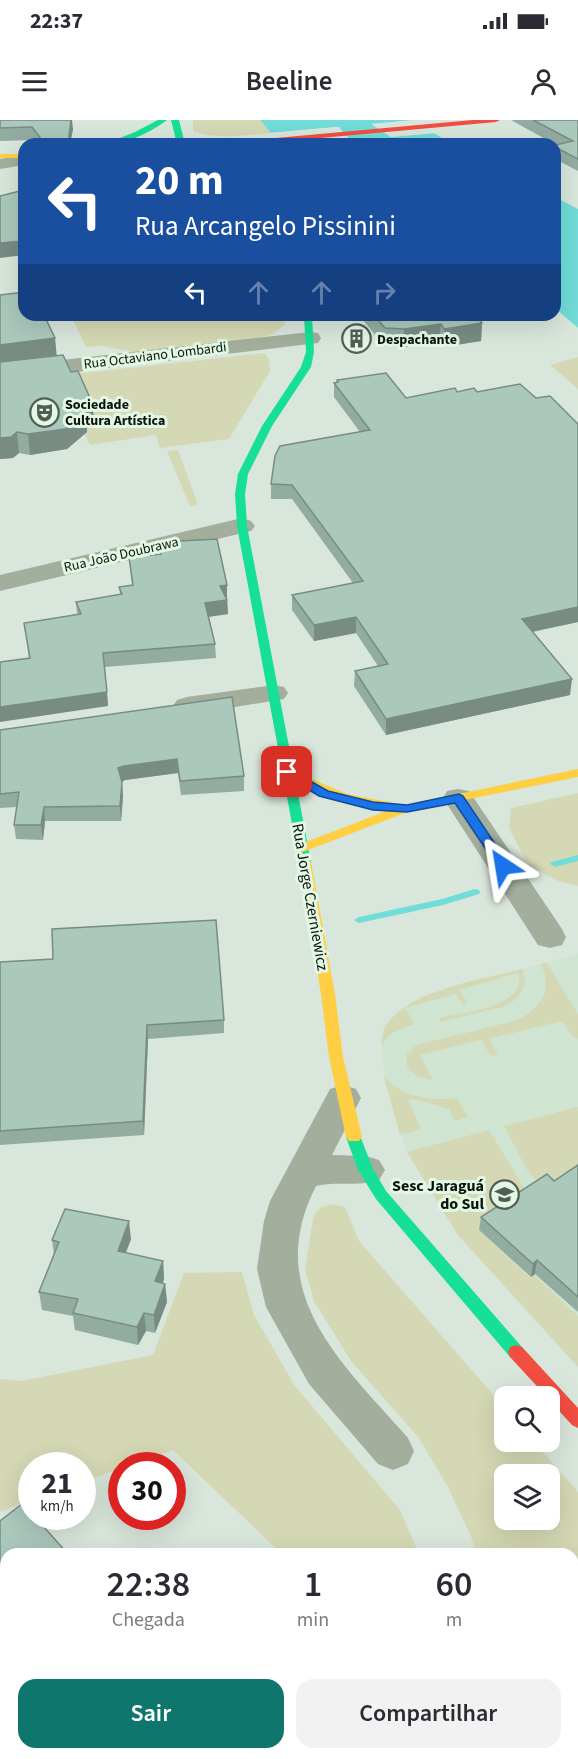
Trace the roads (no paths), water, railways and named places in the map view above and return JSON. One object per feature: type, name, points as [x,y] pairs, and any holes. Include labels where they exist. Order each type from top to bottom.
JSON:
[{"type":"main road","points":[[126,138],[163,120]]},
{"type":"main road","points":[[175,120],[180,138]]},
{"type":"main road","points":[[296,138],[491,120]]},
{"type":"main road","points":[[0,156],[18,158]]},
{"type":"main road","name":"Rua Jorge Czerniewicz","points":[[309,321],[310,352],[306,367],[254,450],[245,469],[240,490],[242,526],[303,848],[343,1098],[350,1127],[366,1170],[381,1195],[480,1312],[578,1420]]},
{"type":"main road","points":[[287,772],[324,793],[348,801],[407,808]]},
{"type":"main road","points":[[303,848],[407,808],[578,772]]},
{"type":"street","points":[[0,164],[18,160]]},
{"type":"street","name":"Rua Octaviano Lombardi","points":[[0,374],[310,338]]},
{"type":"street","name":"Rua João Doubrawa","points":[[0,583],[242,526]]},
{"type":"street","points":[[160,710],[274,693]]},
{"type":"street","points":[[459,798],[550,936]]},
{"type":"street","points":[[343,1098],[288,1201],[277,1269],[286,1307],[324,1372],[393,1451]]},
{"type":"street","points":[[300,1177],[316,1170],[335,1167],[366,1170]]},
{"type":"water","points":[[260,120],[415,120],[271,133]]},
{"type":"water","points":[[434,133],[442,138],[379,138]]},
{"type":"water","points":[[561,200],[578,209],[578,328],[561,313]]},
{"type":"waterway","points":[[351,120],[360,132],[370,138]]},
{"type":"waterway","points":[[555,864],[578,858]]},
{"type":"waterway","points":[[359,920],[443,902],[475,892]]},
{"type":"place","name":"Despachante","points":[[356,339]]},
{"type":"place","name":"Sociedade Cultura Artística","points":[[44,412]]},
{"type":"place","name":"Sesc Jaraguá do Sul","points":[[505,1194]]}]
